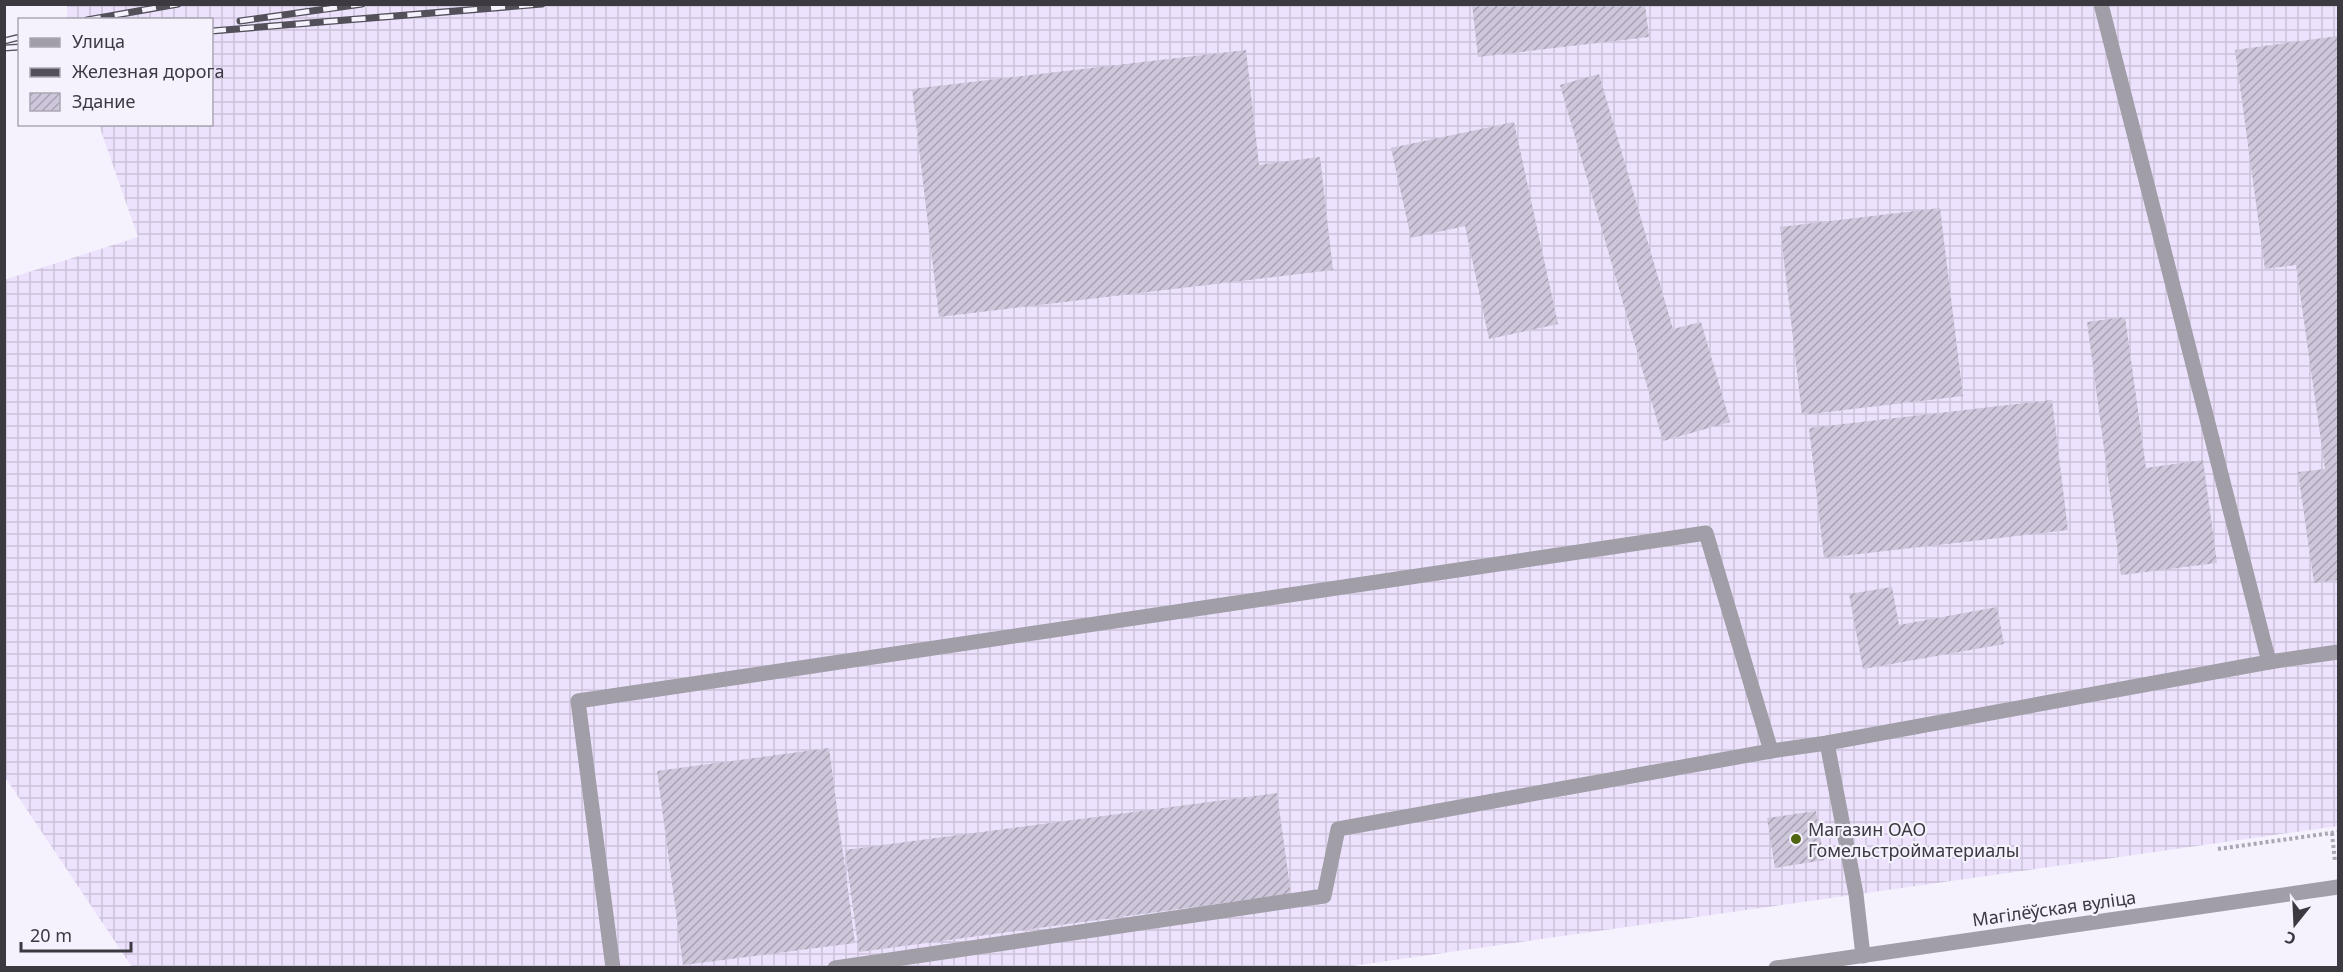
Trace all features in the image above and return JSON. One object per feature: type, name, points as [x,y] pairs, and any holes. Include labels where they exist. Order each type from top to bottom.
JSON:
[{"type":"street","points":[[2101,4],[2269,662]]},
{"type":"street","points":[[613,968],[578,701],[1706,533],[1771,751]]},
{"type":"street","points":[[835,968],[1324,896],[1338,829],[1771,751],[1827,744],[2269,662],[2338,652]]},
{"type":"street","points":[[1827,744],[1856,894],[1863,956]]},
{"type":"street","name":"Магілёўская вуліца","points":[[1776,968],[2338,887]]},
{"type":"path","points":[[2218,849],[2338,832]]},
{"type":"shaded area","points":[[67,5],[2338,5],[2338,826],[1338,968],[132,967],[5,777],[4,280],[138,237],[99,126],[213,126],[213,18],[67,18]]},
{"type":"building","points":[[1472,4],[1645,4],[1649,37],[1478,57]]},
{"type":"building","points":[[2338,36],[2338,580],[2314,583],[2298,472],[2325,469],[2296,265],[2265,269],[2235,50]]},
{"type":"building","points":[[1246,50],[1259,165],[1320,157],[1333,270],[939,317],[912,89]]},
{"type":"building","points":[[1599,74],[1673,329],[1701,322],[1730,422],[1663,441],[1560,85]]},
{"type":"building","points":[[1514,122],[1558,324],[1489,339],[1465,226],[1411,238],[1391,148]]},
{"type":"building","points":[[1940,208],[1963,396],[1802,415],[1780,227]]},
{"type":"building","points":[[2125,317],[2146,468],[2203,460],[2217,563],[2121,575],[2087,322]]},
{"type":"building","points":[[2052,400],[2068,530],[1824,558],[1809,428]]},
{"type":"building","points":[[1892,587],[1899,625],[1997,607],[2004,644],[1863,669],[1849,594]]},
{"type":"building","points":[[829,748],[855,943],[683,965],[657,771]]},
{"type":"building","points":[[1277,793],[1291,894],[859,952],[845,850]]},
{"type":"building","name":"Магазин ОАО Гомельстройматериалы","points":[[1816,811],[1824,860],[1775,868],[1767,818]]},
{"type":"railway","points":[[98,18],[178,4]]},
{"type":"railway","points":[[240,21],[362,4]]},
{"type":"railway","points":[[213,31],[542,4]]},
{"type":"railway","points":[[4,41],[18,38]]},
{"type":"railway","points":[[4,48],[18,47]]},
{"type":"place","name":"Магазин ОАО Гомельстройматериалы","points":[[1796,839]]}]
